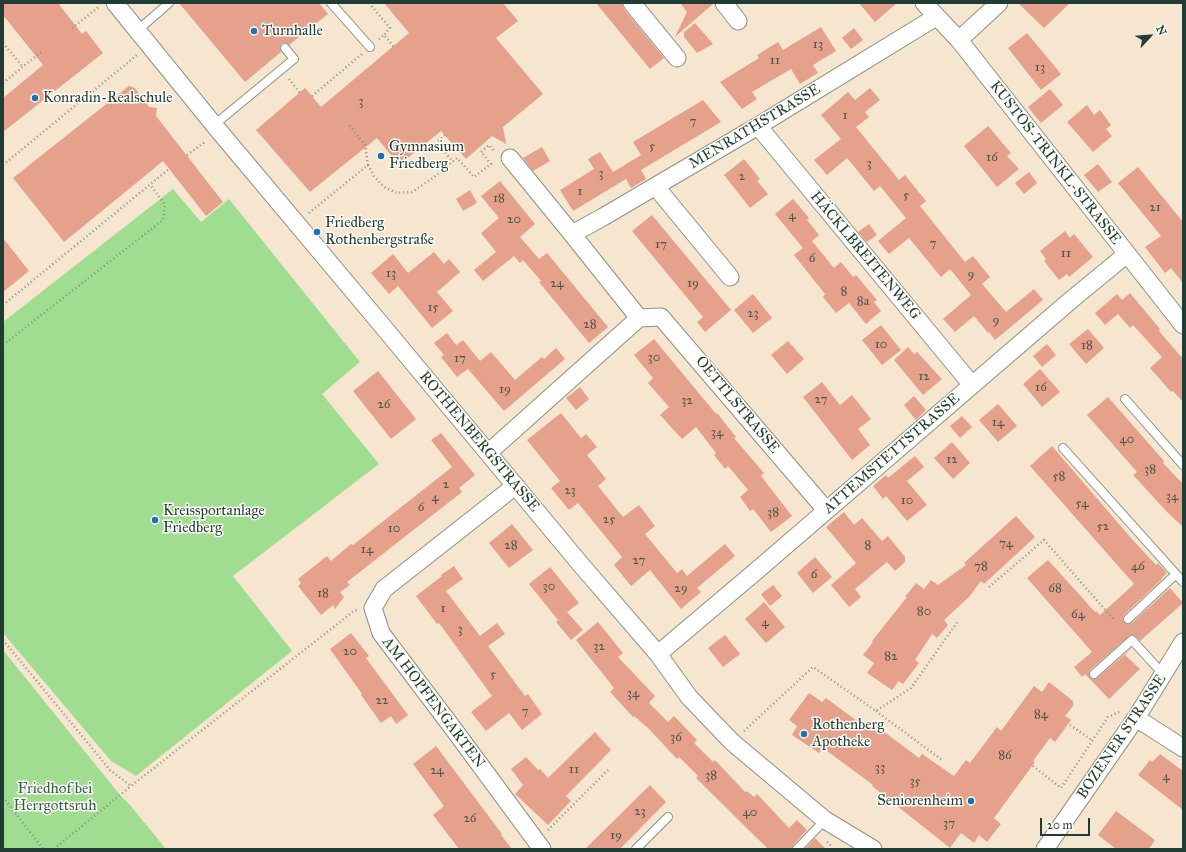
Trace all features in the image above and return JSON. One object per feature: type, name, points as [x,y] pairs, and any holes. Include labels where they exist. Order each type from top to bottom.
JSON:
[{"type":"street","name":"ROTHENBERGSTRASSE","points":[[115,3],[216,128],[373,314],[586,571],[658,654],[689,697],[732,742],[825,820],[873,849]]},
{"type":"street","points":[[632,3],[677,58]]},
{"type":"street","points":[[724,3],[738,21]]},
{"type":"street","name":"KUSTOS-TRINKL-STRASSE","points":[[924,3],[958,40],[1183,326]]},
{"type":"street","points":[[958,40],[999,3]]},
{"type":"street","name":"MENRATHSTRASSE","points":[[572,234],[656,187],[936,17]]},
{"type":"street","name":"HÄCKLBREITENWEG","points":[[758,126],[972,385]]},
{"type":"street","points":[[488,453],[639,318],[510,158]]},
{"type":"street","points":[[656,187],[730,276]]},
{"type":"street","name":"ATTEMSTETTSTRASSE","points":[[658,654],[1071,300],[1127,254]]},
{"type":"street","name":"OETTLSTRASSE","points":[[639,318],[661,317],[826,510]]},
{"type":"street","points":[[374,608],[384,589],[515,486]]},
{"type":"street","name":"AM HOPFENGARTEN","points":[[374,608],[381,633],[460,737],[539,846]]},
{"type":"street","name":"BOZENER STRASSE","points":[[1045,849],[1136,718],[1183,642]]},
{"type":"street","points":[[1136,718],[1183,748]]},
{"type":"lane","points":[[138,30],[170,3]]},
{"type":"lane","points":[[331,3],[370,47]]},
{"type":"lane","points":[[216,128],[294,59],[285,48]]},
{"type":"lane","points":[[1125,399],[1183,465]]},
{"type":"lane","points":[[1063,448],[1183,582]]},
{"type":"lane","points":[[1128,619],[1176,574]]},
{"type":"lane","points":[[1094,674],[1132,640],[1164,674]]},
{"type":"lane","points":[[636,849],[668,817]]},
{"type":"lane","points":[[797,849],[825,820]]},
{"type":"path","points":[[72,28],[103,3]]},
{"type":"path","points":[[369,3],[390,28],[384,35]]},
{"type":"path","points":[[3,43],[23,67]]},
{"type":"path","points":[[3,165],[149,45]]},
{"type":"path","points":[[3,82],[41,52]]},
{"type":"path","points":[[312,96],[342,71]]},
{"type":"path","points":[[293,85],[300,93]]},
{"type":"path","points":[[349,125],[365,145],[368,165],[374,176],[384,187],[397,193],[412,192],[433,178],[457,158],[474,177],[491,164],[481,152],[489,145],[491,148]]},
{"type":"path","points":[[187,155],[216,128]]},
{"type":"path","points":[[445,135],[437,142],[452,162]]},
{"type":"path","points":[[296,223],[368,165]]},
{"type":"path","points":[[3,305],[169,169]]},
{"type":"path","points":[[3,346],[163,220],[165,205],[150,184]]},
{"type":"path","points":[[989,587],[1044,540],[1132,640]]},
{"type":"path","points":[[54,849],[131,786],[354,610],[374,608]]},
{"type":"path","points":[[876,711],[911,688],[958,621]]},
{"type":"path","points":[[3,640],[110,770],[131,786]]},
{"type":"path","points":[[732,742],[813,667],[942,760]]},
{"type":"path","points":[[1033,766],[1061,788],[1108,717],[1120,712]]},
{"type":"path","points":[[1070,725],[1093,741]]},
{"type":"path","points":[[539,846],[608,770]]},
{"type":"path","points":[[3,797],[43,849]]},
{"type":"green space","name":"Kreissportanlage Friedberg","points":[[173,189],[201,222],[229,199],[360,362],[322,394],[379,464],[233,576],[292,651],[136,776],[111,761],[3,633],[3,322]]},
{"type":"green space","name":"Friedhof bei Herrgottsruh","points":[[3,650],[120,795],[166,849],[3,849]]},
{"type":"building","points":[[3,3],[58,3],[82,34],[86,31],[103,53],[3,132],[3,98],[43,65],[3,15]]},
{"type":"building","name":"Turnhalle","points":[[179,3],[319,3],[328,14],[289,45],[284,43],[281,44],[281,52],[245,82]]},
{"type":"building","points":[[384,3],[503,3],[518,21],[496,38],[543,94],[503,127],[506,144],[492,136],[466,159],[441,131],[399,165],[377,138],[310,192],[256,130],[305,88],[321,107],[409,33]]},
{"type":"building","points":[[596,3],[622,3],[624,9],[664,58],[650,69]]},
{"type":"building","points":[[680,3],[714,3],[675,37],[687,12]]},
{"type":"building","points":[[859,3],[897,3],[875,22]]},
{"type":"building","points":[[1018,3],[1070,3],[1044,28]]},
{"type":"building","points":[[695,23],[713,44],[697,53],[684,37],[684,32]]},
{"type":"building","points":[[821,27],[836,51],[813,65],[818,73],[800,84],[791,69],[752,92],[757,99],[742,109],[720,82],[759,58],[757,55],[778,42],[783,50]]},
{"type":"building","points":[[854,28],[863,40],[851,49],[842,38]]},
{"type":"building","points":[[1027,33],[1061,74],[1041,90],[1008,48]]},
{"type":"building","points":[[129,86],[135,88],[149,107],[157,108],[156,116],[223,202],[206,216],[163,161],[64,242],[13,178]]},
{"type":"building","points":[[870,88],[880,100],[865,112],[869,117],[856,127],[899,180],[905,175],[926,201],[920,206],[965,262],[973,256],[990,277],[982,284],[1006,312],[1034,289],[1043,300],[995,340],[974,316],[955,332],[943,319],[971,295],[950,269],[941,277],[909,238],[889,254],[878,241],[906,218],[880,186],[874,191],[847,158],[827,175],[814,160],[841,139],[821,115],[848,92],[855,100]]},
{"type":"building","points":[[1050,89],[1063,105],[1041,123],[1028,107]]},
{"type":"building","points":[[703,100],[721,122],[641,170],[646,179],[631,188],[626,179],[573,211],[560,190],[594,169],[588,159],[600,152],[613,172],[641,155],[633,142]]},
{"type":"building","points":[[1087,105],[1094,115],[1100,110],[1111,125],[1106,129],[1112,136],[1093,152],[1067,122]]},
{"type":"building","points":[[988,126],[1011,153],[1007,156],[1019,169],[997,187],[964,146]]},
{"type":"building","points":[[542,147],[550,161],[533,171],[523,158]]},
{"type":"building","points":[[744,159],[760,179],[757,181],[768,194],[750,208],[724,175]]},
{"type":"building","points":[[1098,164],[1112,182],[1098,192],[1084,175]]},
{"type":"building","points":[[1138,167],[1183,222],[1183,283],[1171,268],[1165,273],[1145,247],[1161,236],[1118,183]]},
{"type":"building","points":[[1029,172],[1037,183],[1024,194],[1015,183]]},
{"type":"building","points":[[500,181],[535,224],[520,237],[539,259],[547,253],[608,327],[589,343],[523,260],[520,263],[514,256],[483,281],[474,270],[496,252],[481,233],[499,218],[481,196]]},
{"type":"building","points":[[470,190],[477,203],[463,211],[456,199]]},
{"type":"building","points":[[793,199],[809,218],[807,220],[819,235],[812,241],[834,268],[841,262],[853,277],[856,275],[877,300],[874,302],[881,311],[866,324],[849,303],[836,313],[823,297],[825,294],[794,255],[803,248],[775,214]]},
{"type":"building","points":[[652,215],[731,310],[705,332],[697,322],[703,317],[632,231]]},
{"type":"building","points":[[869,224],[877,235],[867,242],[858,232]]},
{"type":"building","points":[[1065,231],[1070,238],[1074,234],[1093,257],[1069,277],[1067,274],[1059,280],[1044,261],[1046,259],[1040,251]]},
{"type":"building","points":[[3,238],[29,271],[3,292]]},
{"type":"building","points":[[434,252],[444,264],[449,259],[460,272],[437,292],[453,311],[432,328],[398,286],[389,294],[371,273],[393,254],[408,273]]},
{"type":"building","points":[[1130,293],[1183,359],[1183,402],[1173,391],[1171,392],[1150,368],[1162,357],[1133,325],[1130,328],[1118,314],[1105,325],[1095,313],[1117,294],[1122,300]]},
{"type":"building","points":[[753,294],[772,318],[753,333],[734,310]]},
{"type":"building","points":[[881,325],[901,350],[882,365],[862,340]]},
{"type":"building","points":[[1088,329],[1104,348],[1086,364],[1069,344]]},
{"type":"building","points":[[447,333],[456,345],[463,340],[480,361],[491,352],[515,380],[542,357],[544,359],[556,348],[565,359],[504,411],[468,369],[457,377],[441,357],[444,355],[434,343]]},
{"type":"building","points":[[654,339],[736,437],[734,438],[764,473],[761,476],[792,516],[771,532],[753,509],[750,511],[740,497],[748,490],[728,466],[725,469],[714,455],[716,453],[696,427],[682,439],[660,415],[669,407],[648,383],[653,378],[634,355]]},
{"type":"building","points":[[788,341],[804,359],[787,374],[771,355]]},
{"type":"building","points":[[1047,344],[1056,355],[1042,367],[1033,356]]},
{"type":"building","points":[[908,347],[914,354],[917,352],[942,379],[923,395],[894,360]]},
{"type":"building","points":[[1040,369],[1060,392],[1042,407],[1023,384]]},
{"type":"building","points":[[378,371],[416,419],[391,439],[353,391]]},
{"type":"building","points":[[822,382],[840,405],[852,395],[871,419],[858,429],[870,445],[852,460],[803,397]]},
{"type":"building","points":[[580,387],[589,399],[576,410],[566,398]]},
{"type":"building","points":[[914,396],[926,410],[916,420],[904,405]]},
{"type":"building","points":[[1108,397],[1164,461],[1163,463],[1183,484],[1183,527],[1133,475],[1137,472],[1087,415]]},
{"type":"building","points":[[998,404],[1017,426],[998,442],[979,420]]},
{"type":"building","points":[[561,413],[581,438],[586,434],[597,447],[587,455],[606,479],[598,486],[623,517],[639,505],[655,526],[645,534],[677,573],[682,569],[687,576],[725,544],[735,556],[697,588],[701,592],[681,609],[650,570],[631,586],[614,565],[622,557],[578,503],[569,510],[551,488],[560,481],[527,440]]},
{"type":"building","points":[[962,416],[972,427],[960,438],[950,426]]},
{"type":"building","points":[[441,433],[475,475],[459,488],[462,492],[347,582],[350,585],[340,592],[344,597],[335,609],[333,605],[321,615],[298,586],[301,583],[298,579],[327,556],[331,561],[351,544],[353,545],[452,467],[431,440]]},
{"type":"building","points":[[952,442],[970,463],[953,479],[934,458]]},
{"type":"building","points":[[1052,446],[1131,538],[1156,565],[1158,563],[1167,573],[1124,615],[1124,622],[1127,624],[1132,623],[1170,588],[1183,603],[1140,641],[1134,635],[1129,636],[1090,670],[1090,677],[1093,679],[1097,678],[1132,648],[1125,655],[1140,669],[1109,699],[1085,674],[1082,677],[1074,667],[1092,652],[1027,578],[1048,560],[1095,612],[1096,611],[1100,615],[1134,584],[1030,466]]},
{"type":"building","points":[[915,456],[924,467],[907,481],[927,505],[907,521],[886,496],[883,499],[873,486],[886,475],[888,478]]},
{"type":"building","points":[[844,512],[854,525],[862,518],[882,541],[888,536],[905,557],[905,562],[895,571],[887,562],[855,589],[861,597],[849,607],[831,585],[856,563],[826,527]]},
{"type":"building","points":[[1016,516],[1035,537],[984,584],[981,581],[969,597],[944,620],[948,625],[937,638],[932,634],[915,660],[919,663],[903,684],[899,681],[892,690],[867,673],[874,663],[863,655],[916,583],[924,589],[931,580],[938,585],[966,565],[964,563]]},
{"type":"building","points":[[512,524],[533,550],[509,568],[489,543]]},
{"type":"building","points":[[815,557],[832,577],[813,593],[797,573]]},
{"type":"building","points":[[454,566],[463,579],[446,591],[480,636],[497,623],[505,634],[488,646],[525,696],[528,694],[542,714],[522,730],[509,713],[486,731],[471,712],[492,696],[439,623],[437,624],[416,596]]},
{"type":"building","points":[[550,567],[579,603],[567,612],[583,630],[571,640],[556,622],[566,614],[558,620],[529,584]]},
{"type":"building","points":[[773,585],[782,596],[770,606],[761,594]]},
{"type":"building","points":[[764,602],[785,627],[766,643],[745,619]]},
{"type":"building","points":[[598,622],[623,653],[618,657],[655,696],[649,703],[668,722],[674,716],[697,740],[694,743],[713,762],[715,760],[745,792],[747,791],[754,797],[757,794],[789,828],[797,820],[807,830],[793,845],[792,849],[768,849],[696,778],[698,776],[679,757],[677,759],[648,728],[634,716],[633,717],[610,692],[614,688],[576,640]]},
{"type":"building","points":[[351,633],[369,656],[366,658],[408,715],[396,724],[391,716],[381,723],[330,649]]},
{"type":"building","points":[[725,635],[740,654],[723,667],[708,648]]},
{"type":"building","points":[[1049,682],[1073,701],[1073,706],[1065,716],[1071,720],[1055,742],[1050,738],[1033,761],[1035,762],[994,818],[1001,824],[987,842],[979,835],[974,843],[961,833],[950,848],[872,786],[873,785],[823,748],[819,753],[792,735],[797,726],[789,720],[809,693],[822,702],[826,698],[871,730],[875,725],[919,758],[922,754],[954,776],[966,760],[970,763],[997,727],[1001,731],[1034,686],[1042,692]]},
{"type":"building","points":[[595,732],[611,750],[566,796],[571,801],[548,825],[515,794],[523,785],[511,769],[526,757],[548,778]]},
{"type":"building","points":[[436,746],[512,849],[459,849],[433,815],[444,806],[413,764]]},
{"type":"building","points":[[1160,754],[1183,771],[1183,810],[1138,775],[1150,760],[1152,762]]},
{"type":"building","points":[[650,785],[666,802],[620,849],[585,849]]},
{"type":"building","points":[[1116,811],[1155,840],[1149,849],[1116,849],[1098,835]]},
{"type":"building","points":[[815,838],[826,849],[805,849]]},
{"type":"place","name":"Turnhalle","points":[[254,31]]},
{"type":"place","name":"Konradin-Realschule","points":[[35,98]]},
{"type":"place","name":"Gymnasium Friedberg","points":[[381,156]]},
{"type":"place","name":"Friedberg Rothenbergstraße","points":[[317,232]]},
{"type":"place","name":"Kreissportanlage Friedberg","points":[[155,520]]},
{"type":"place","name":"Rothenberg Apotheke","points":[[804,734]]},
{"type":"place","name":"Seniorenheim","points":[[971,801]]}]
